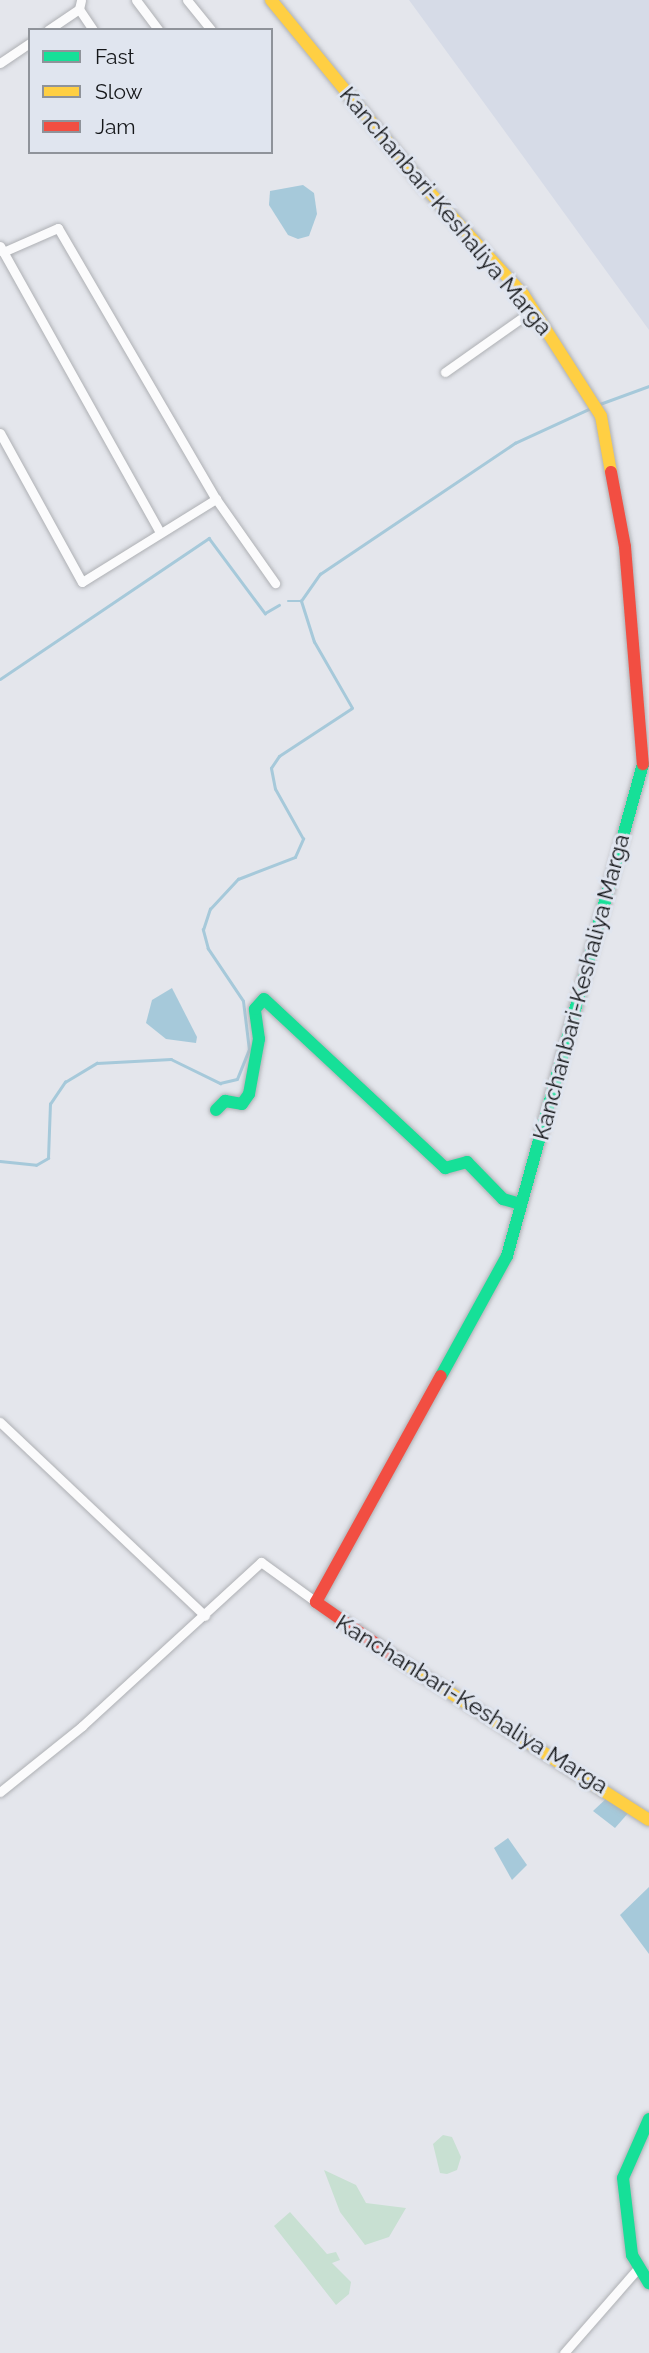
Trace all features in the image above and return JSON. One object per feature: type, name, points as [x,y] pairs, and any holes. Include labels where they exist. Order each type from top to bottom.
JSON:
[{"type":"street","points":[[136,0],[157,28]]},
{"type":"street","points":[[187,0],[209,28]]},
{"type":"street","name":"Kanchanbari-Keshaliya Marga","points":[[271,0],[533,310],[601,416],[625,547],[647,758],[580,1006],[507,1256],[471,1328],[316,1602],[336,1620],[649,1820]]},
{"type":"street","points":[[51,28],[80,5],[92,28]]},
{"type":"street","points":[[0,63],[28,44]]},
{"type":"street","points":[[159,531],[2,249],[58,228],[216,499],[275,583]]},
{"type":"street","points":[[445,372],[533,310]]},
{"type":"street","points":[[0,433],[82,582],[159,531],[216,499]]},
{"type":"street","points":[[216,1110],[225,1101],[242,1104],[248,1094],[258,1039],[255,1009],[264,999],[445,1168],[467,1162],[503,1199],[521,1204]]},
{"type":"street","points":[[0,1422],[205,1616]]},
{"type":"street","points":[[0,1792],[205,1616],[261,1562],[316,1602]]},
{"type":"street","points":[[649,2119],[623,2178],[632,2255],[649,2283]]},
{"type":"street","points":[[564,2353],[639,2267]]},
{"type":"shaded area","points":[[409,0],[649,0],[649,330],[525,159]]},
{"type":"green space","points":[[443,2135],[452,2137],[461,2157],[457,2170],[447,2174],[440,2173],[433,2144]]},
{"type":"green space","points":[[324,2170],[356,2185],[366,2203],[406,2208],[389,2237],[365,2245],[340,2212]]},
{"type":"green space","points":[[290,2212],[327,2254],[336,2252],[340,2260],[332,2263],[351,2282],[349,2294],[336,2305],[274,2226]]},
{"type":"water","points":[[303,185],[314,193],[317,214],[309,236],[298,239],[288,235],[269,205],[270,191]]},
{"type":"water","points":[[172,988],[197,1037],[196,1043],[166,1039],[146,1023],[152,1000]]},
{"type":"water","points":[[609,1796],[630,1811],[615,1828],[593,1811]]},
{"type":"water","points":[[508,1838],[527,1865],[512,1880],[494,1848]]},
{"type":"water","points":[[649,1887],[649,1954],[620,1915]]},
{"type":"waterway","points":[[597,405],[649,386]]},
{"type":"waterway","points":[[0,1161],[36,1165],[48,1158],[50,1104],[65,1082],[97,1063],[171,1059],[220,1083],[237,1079],[249,1050],[243,1001],[208,949],[203,930],[210,909],[238,879],[295,857],[303,839],[275,789],[271,768],[279,756],[352,708],[314,642],[301,601],[320,574],[515,443],[591,408]]},
{"type":"waterway","points":[[0,679],[209,538],[265,613],[279,605]]},
{"type":"waterway","points":[[288,601],[301,601]]},
{"type":"traffic: fast","points":[[441,1376],[507,1256],[643,764]]},
{"type":"traffic: fast","points":[[216,1110],[225,1101],[242,1104],[249,1094],[259,1039],[255,1009],[264,999],[445,1168],[467,1162],[503,1199],[521,1204]]},
{"type":"traffic: fast","points":[[649,2119],[623,2178],[632,2255],[649,2283]]},
{"type":"traffic: slow","points":[[271,0],[423,185],[523,294],[601,416],[611,472]]},
{"type":"traffic: slow","points":[[402,1662],[649,1820]]},
{"type":"traffic: jam","points":[[611,472],[625,547],[643,764]]},
{"type":"traffic: jam","points":[[402,1662],[316,1602],[441,1376]]}]
